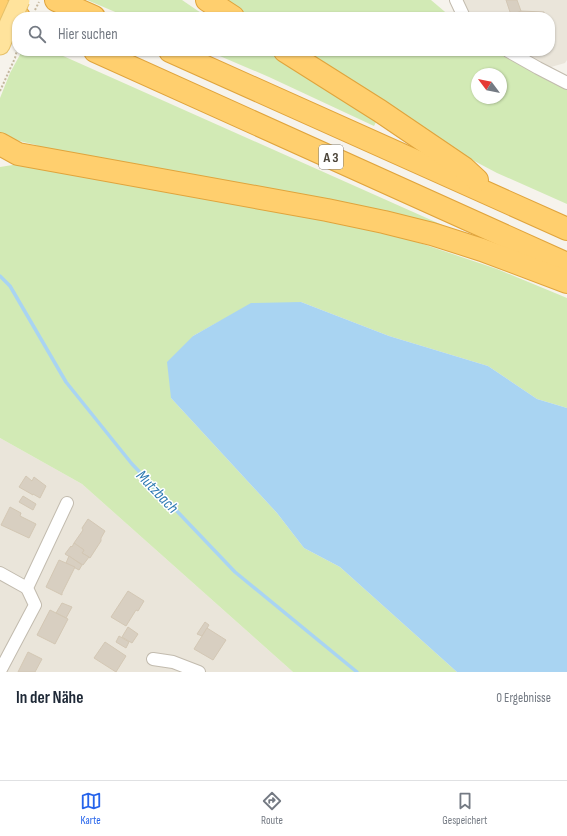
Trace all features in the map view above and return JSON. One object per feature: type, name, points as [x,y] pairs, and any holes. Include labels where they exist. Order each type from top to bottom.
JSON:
[{"type":"highway","points":[[56,0],[83,12]]},
{"type":"highway","points":[[206,0],[225,12]]},
{"type":"highway","points":[[0,8],[12,18]]},
{"type":"highway","name":"A 3","points":[[106,56],[567,264]]},
{"type":"highway","name":"A 3","points":[[181,56],[567,229]]},
{"type":"highway","points":[[293,56],[380,111],[464,168],[496,198]]},
{"type":"highway","points":[[6,152],[327,210],[384,222],[432,234],[482,250],[567,282]]},
{"type":"street","points":[[456,0],[462,12]]},
{"type":"street","points":[[517,56],[567,83]]},
{"type":"street","points":[[27,588],[67,502]]},
{"type":"street","points":[[0,573],[27,588],[35,605],[0,671]]},
{"type":"street","points":[[152,659],[173,662],[199,672]]},
{"type":"path","points":[[26,12],[40,0]]},
{"type":"path","points":[[0,92],[16,56]]},
{"type":"shaded area","points":[[453,0],[567,0],[567,60],[565,63],[537,71],[512,56],[555,56],[555,12],[458,12]]},
{"type":"shaded area","points":[[0,438],[82,484],[293,672],[0,672]]},
{"type":"green space","points":[[87,0],[182,0],[200,12],[115,12]]},
{"type":"green space","points":[[225,0],[431,0],[445,12],[243,12]]},
{"type":"green space","points":[[19,56],[63,56],[449,228],[43,149],[36,145],[11,139],[0,133],[0,98],[10,73]]},
{"type":"green space","points":[[220,56],[278,56],[377,120],[374,126],[269,77]]},
{"type":"green space","points":[[308,56],[512,56],[567,85],[567,204],[497,173],[444,145]]},
{"type":"green space","points":[[19,164],[321,219],[411,240],[497,269],[567,298],[567,408],[537,399],[488,366],[389,336],[301,302],[220,321],[193,336],[171,398],[277,513],[304,548],[340,567],[457,672],[293,672],[82,484],[0,438],[0,167]]},
{"type":"water","points":[[301,302],[389,336],[488,366],[537,399],[567,408],[567,672],[457,672],[340,567],[304,548],[277,513],[171,398],[167,362],[193,336],[251,303]]},
{"type":"building","points":[[506,0],[517,0],[521,11],[510,12]]},
{"type":"building","points":[[520,11],[544,12],[520,12]]},
{"type":"building","points":[[26,476],[32,481],[34,477],[46,486],[40,498],[19,487]]},
{"type":"building","points":[[23,496],[36,504],[33,510],[19,502]]},
{"type":"building","points":[[10,507],[21,513],[20,516],[36,524],[29,538],[1,525]]},
{"type":"building","points":[[88,519],[105,531],[101,541],[90,558],[82,553],[84,550],[74,543],[83,530],[82,528]]},
{"type":"building","points":[[74,543],[84,550],[82,553],[89,557],[83,565],[65,554]]},
{"type":"building","points":[[69,556],[82,565],[79,570],[66,563]]},
{"type":"building","points":[[59,560],[75,567],[62,595],[46,587]]},
{"type":"building","points":[[128,591],[144,601],[138,611],[136,610],[126,626],[111,617]]},
{"type":"building","points":[[62,603],[72,607],[66,618],[56,613]]},
{"type":"building","points":[[50,610],[68,619],[55,644],[37,635]]},
{"type":"building","points":[[205,622],[209,625],[202,636],[197,634]]},
{"type":"building","points":[[128,627],[138,634],[132,643],[122,637]]},
{"type":"building","points":[[207,628],[226,640],[213,660],[194,649]]},
{"type":"building","points":[[119,636],[129,642],[126,648],[116,642]]},
{"type":"building","points":[[105,642],[126,656],[116,672],[94,658]]},
{"type":"building","points":[[28,652],[42,659],[35,672],[18,672]]},
{"type":"waterway","name":"Mutzbach","points":[[0,276],[10,286],[66,382],[132,464],[235,572],[357,672]]}]
